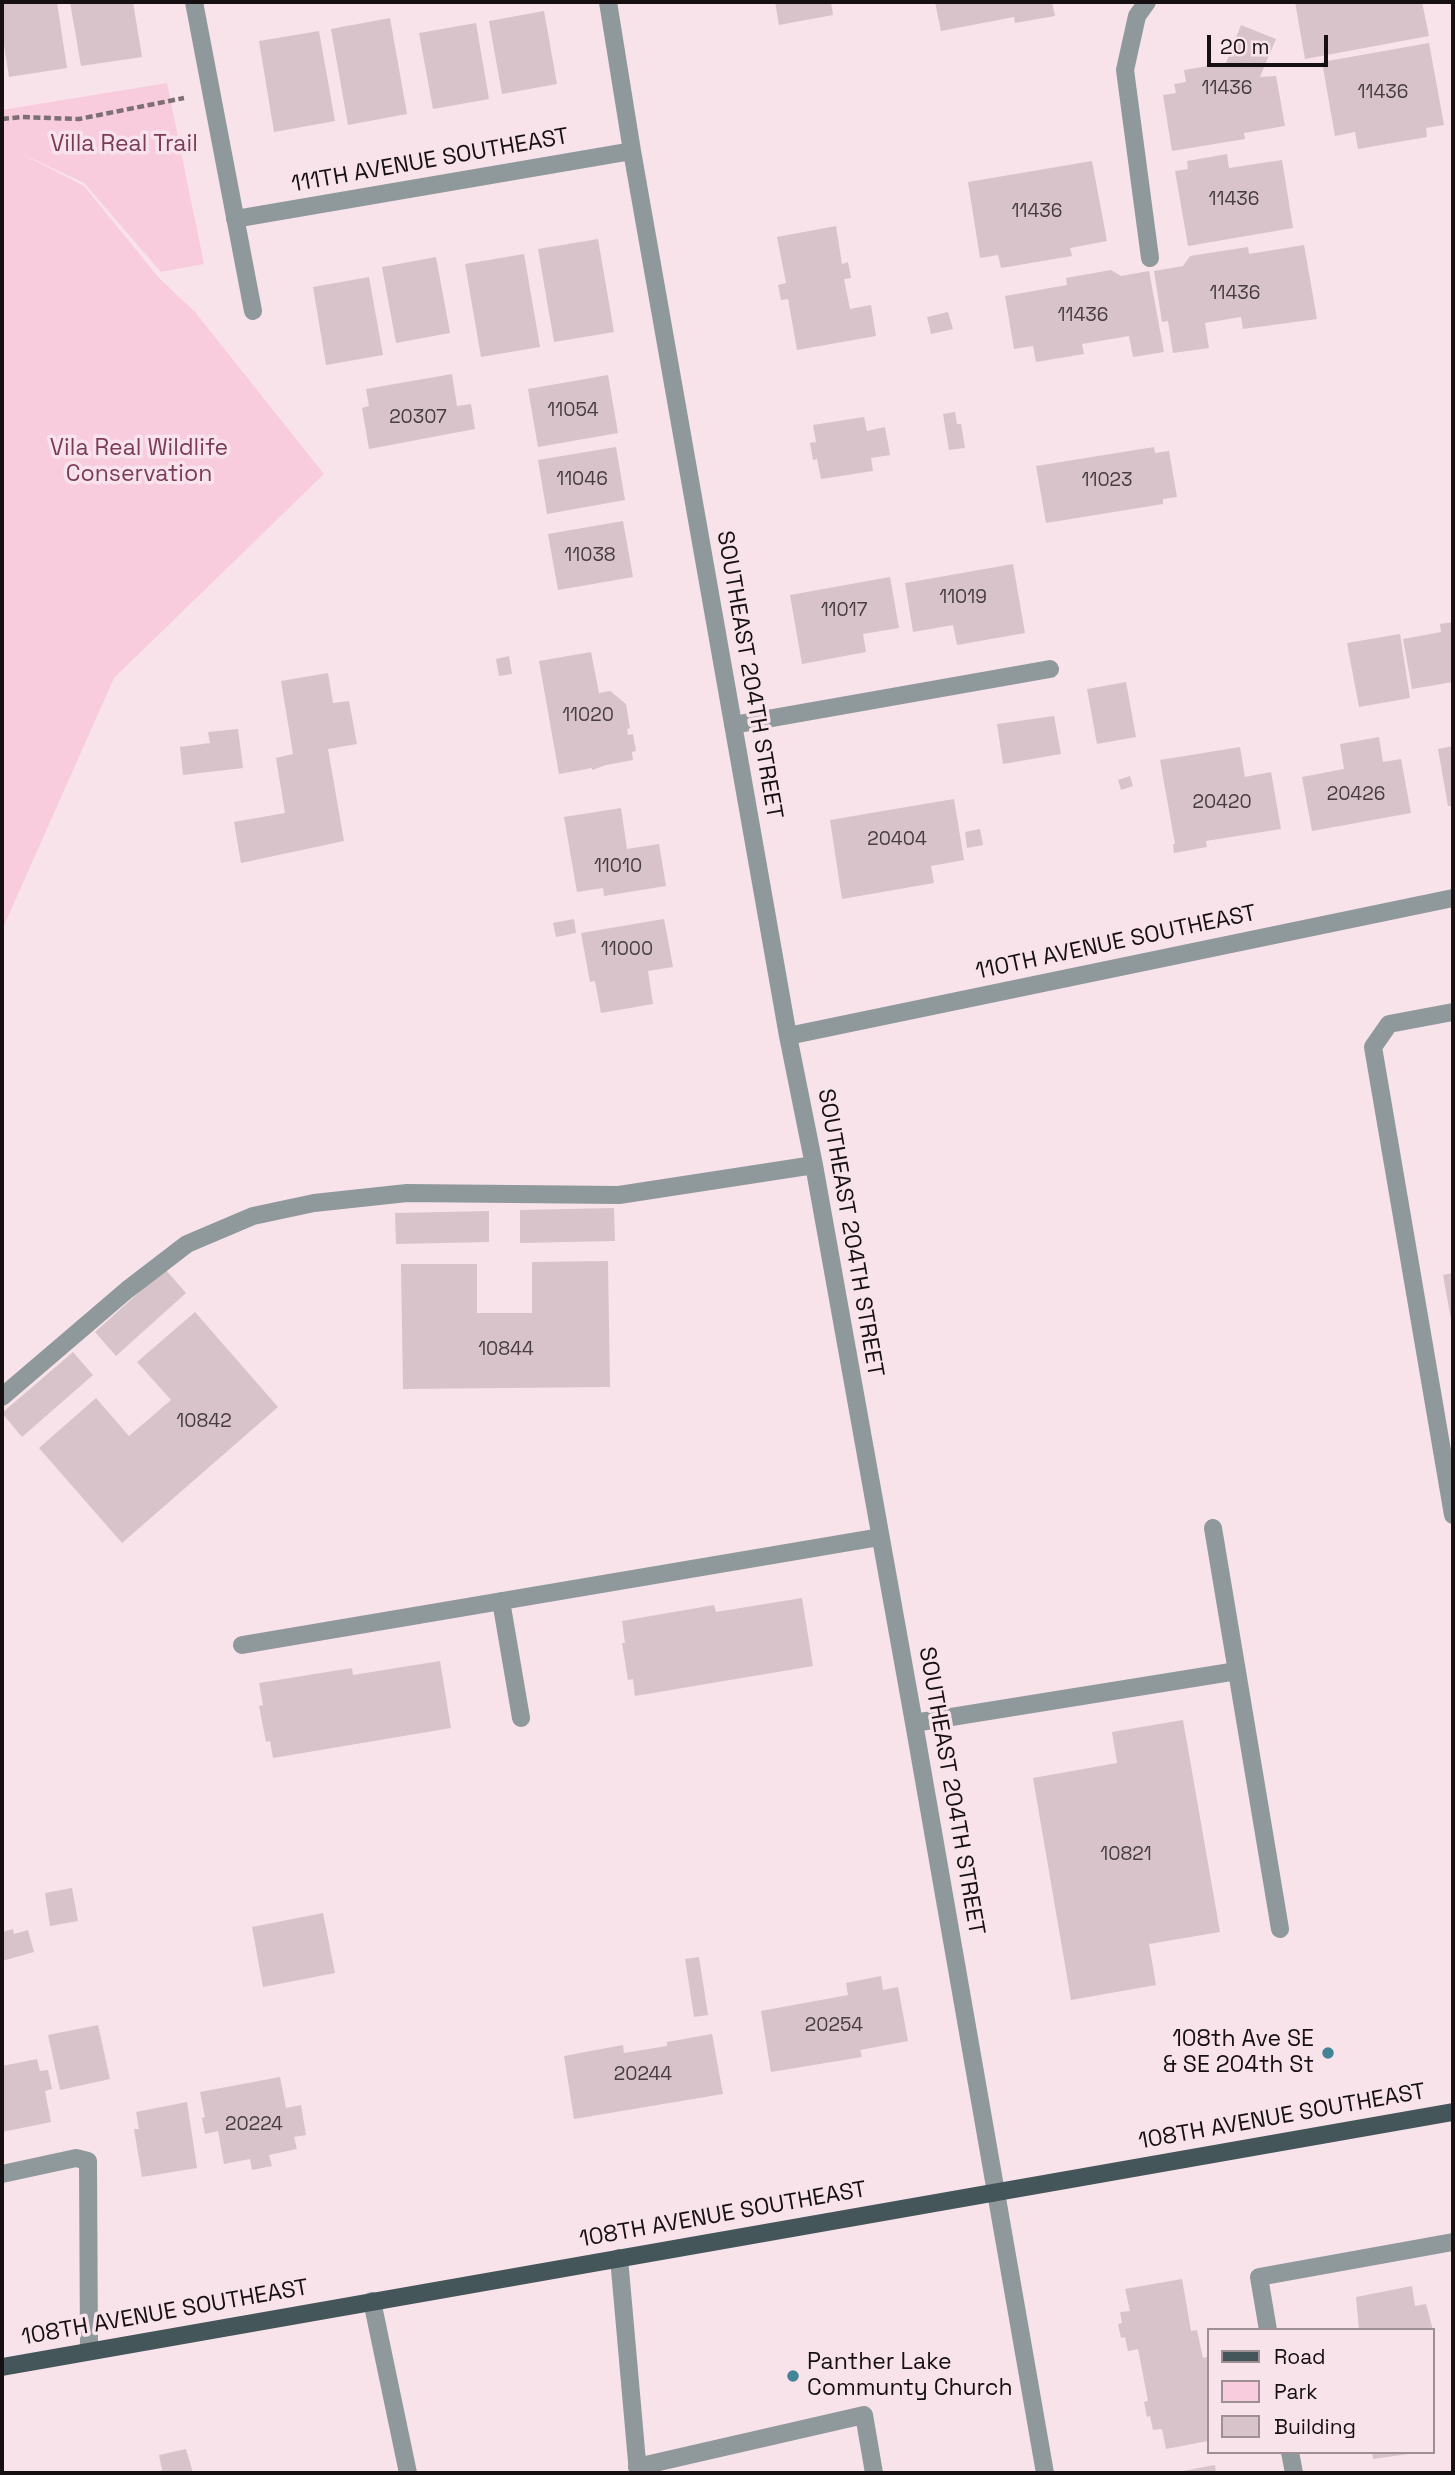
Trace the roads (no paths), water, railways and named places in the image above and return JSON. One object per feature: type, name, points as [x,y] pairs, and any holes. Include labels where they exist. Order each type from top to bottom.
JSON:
[{"type":"main road","name":"108TH AVENUE SOUTHEAST","points":[[2,2367],[1453,2112]]},
{"type":"street","points":[[194,2],[253,310]]},
{"type":"street","name":"SOUTHEAST 204TH STREET","points":[[608,2],[788,1036],[814,1165],[914,1723],[1045,2473]]},
{"type":"street","points":[[1147,2],[1137,16],[1125,70],[1150,257]]},
{"type":"street","name":"111TH AVENUE SOUTHEAST","points":[[235,219],[632,151]]},
{"type":"street","points":[[733,725],[1049,669]]},
{"type":"street","name":"110TH AVENUE SOUTHEAST","points":[[788,1036],[1453,898]]},
{"type":"street","points":[[1453,1012],[1389,1024],[1373,1047],[1451,1490],[1453,1516]]},
{"type":"street","points":[[2,1397],[127,1290],[187,1244],[253,1216],[314,1203],[407,1192],[619,1195],[814,1165]]},
{"type":"street","points":[[1213,1528],[1280,1929]]},
{"type":"street","points":[[242,1644],[880,1536]]},
{"type":"street","points":[[501,1601],[521,1717]]},
{"type":"street","points":[[914,1723],[1237,1671]]},
{"type":"street","points":[[2,2174],[76,2158],[88,2161],[89,2351]]},
{"type":"street","points":[[1268,2328],[1259,2277],[1453,2242]]},
{"type":"street","points":[[619,2258],[638,2470],[864,2415],[874,2473]]},
{"type":"street","points":[[372,2301],[408,2473]]},
{"type":"street","points":[[1290,2454],[1294,2473]]},
{"type":"place","name":"108th Ave SE & SE 204th St","points":[[1328,2053]]},
{"type":"place","name":"Panther Lake Communty Church","points":[[793,2376]]},
{"type":"park label","name":"Villa Real Trail","points":[[124,145]]},
{"type":"park label","name":"Vila Real Wildlife Conservation","points":[[139,462]]}]
